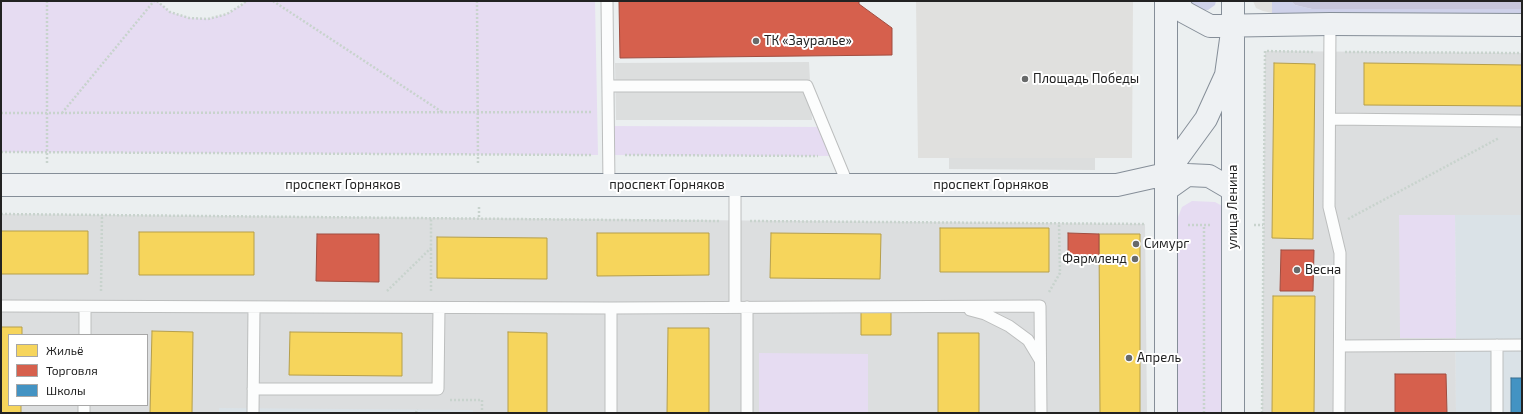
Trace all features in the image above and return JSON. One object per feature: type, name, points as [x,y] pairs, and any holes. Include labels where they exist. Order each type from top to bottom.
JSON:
[{"type":"main road","points":[[1166,1],[1166,413]]},
{"type":"main road","points":[[1176,1],[1184,12],[1210,26],[1330,24],[1522,25]]},
{"type":"main road","name":"улица Ленина","points":[[1233,1],[1233,413]]},
{"type":"main road","points":[[1166,182],[1206,119],[1226,75],[1233,25]]},
{"type":"main road","points":[[1166,182],[1187,175],[1209,176],[1233,190]]},
{"type":"main road","name":"проспект Горняков","points":[[1,185],[1118,185],[1166,182]]},
{"type":"lane","points":[[607,1],[609,185]]},
{"type":"lane","points":[[1330,24],[1329,207],[1340,253],[1339,413]]},
{"type":"lane","points":[[608,86],[807,86],[848,185]]},
{"type":"lane","points":[[1330,119],[1522,121]]},
{"type":"lane","points":[[734,185],[735,307]]},
{"type":"lane","points":[[1,306],[254,308],[1040,306],[1041,413]]},
{"type":"lane","points":[[955,306],[985,314],[1009,326],[1028,340],[1040,360]]},
{"type":"lane","points":[[85,307],[85,334]]},
{"type":"lane","points":[[747,413],[748,307]]},
{"type":"lane","points":[[253,413],[254,308]]},
{"type":"lane","points":[[253,389],[438,389],[435,308]]},
{"type":"lane","points":[[611,308],[611,413]]},
{"type":"lane","points":[[1340,346],[1522,345]]},
{"type":"lane","points":[[1497,346],[1497,413]]},
{"type":"path","points":[[46,1],[47,152]]},
{"type":"path","points":[[62,113],[155,1],[170,12],[189,18],[208,19],[227,14],[246,1]]},
{"type":"path","points":[[273,1],[442,112]]},
{"type":"path","points":[[477,1],[478,155]]},
{"type":"path","points":[[1,113],[597,112]]},
{"type":"path","points":[[1334,226],[1501,137]]},
{"type":"path","points":[[1,152],[836,156]]},
{"type":"path","points":[[1,214],[1264,225]]},
{"type":"path","points":[[101,307],[102,215]]},
{"type":"path","points":[[431,218],[431,248],[435,308]]},
{"type":"path","points":[[1040,306],[1060,273],[1059,224]]},
{"type":"path","points":[[1204,225],[1204,413]]},
{"type":"path","points":[[370,308],[431,248]]},
{"type":"path","points":[[438,389],[447,400],[482,400],[482,413]]},
{"type":"shaded area","points":[[1,1],[157,1],[170,12],[189,18],[208,19],[227,14],[246,1],[595,1],[598,155],[1,152]]},
{"type":"shaded area","name":"Площадь Победы","points":[[916,1],[1133,1],[1132,158],[918,158]]},
{"type":"shaded area","points":[[1191,1],[1216,1],[1215,5],[1208,10],[1200,10],[1193,5]]},
{"type":"shaded area","points":[[1253,1],[1272,1],[1272,13],[1256,8]]},
{"type":"shaded area","points":[[1272,1],[1291,1],[1295,5],[1312,9],[1522,9],[1522,13],[1272,13]]},
{"type":"shaded area","points":[[1291,1],[1522,1],[1522,9],[1312,9],[1295,5]]},
{"type":"shaded area","points":[[1265,51],[1522,53],[1522,215],[1455,215],[1456,413],[1262,413]]},
{"type":"shaded area","points":[[809,62],[812,120],[616,120],[615,63]]},
{"type":"shaded area","points":[[608,126],[824,127],[836,156],[608,155]]},
{"type":"shaded area","points":[[949,151],[1095,152],[1095,170],[949,169]]},
{"type":"shaded area","points":[[1192,201],[1215,202],[1224,207],[1227,413],[1178,413],[1178,217],[1182,207]]},
{"type":"shaded area","points":[[1,214],[1145,224],[1147,413],[1,413]]},
{"type":"shaded area","points":[[1399,215],[1455,215],[1456,338],[1400,338]]},
{"type":"shaded area","points":[[1455,215],[1522,215],[1522,413],[1456,413]]},
{"type":"shaded area","points":[[759,353],[868,354],[868,413],[759,413]]},
{"type":"shaded area","points":[[219,408],[473,410],[473,413],[219,413]]},
{"type":"building: Жильё","points":[[1274,63],[1315,64],[1313,239],[1272,238]]},
{"type":"building: Жильё","points":[[1364,63],[1522,65],[1522,106],[1364,105]]},
{"type":"building: Жильё","points":[[940,228],[1049,228],[1049,272],[940,272]]},
{"type":"building: Жильё","points":[[1,231],[88,231],[88,274],[1,274]]},
{"type":"building: Жильё","points":[[139,232],[254,232],[254,275],[139,275]]},
{"type":"building: Жильё","points":[[597,233],[709,233],[709,275],[597,276]]},
{"type":"building: Жильё","points":[[771,233],[881,234],[880,279],[770,278]]},
{"type":"building: Жильё","points":[[1099,234],[1140,234],[1140,413],[1100,413]]},
{"type":"building: Жильё","points":[[437,237],[547,238],[547,279],[437,278]]},
{"type":"building: Жильё","points":[[1273,296],[1315,296],[1314,413],[1272,413]]},
{"type":"building: Жильё","points":[[861,309],[891,309],[891,335],[861,335]]},
{"type":"building: Жильё","points":[[1,327],[22,327],[22,334],[8,334],[8,406],[21,406],[21,413],[1,413]]},
{"type":"building: Жильё","points":[[668,328],[709,328],[709,413],[667,413]]},
{"type":"building: Жильё","points":[[152,331],[193,332],[192,413],[150,413]]},
{"type":"building: Жильё","points":[[290,332],[402,333],[402,376],[289,375]]},
{"type":"building: Жильё","points":[[508,332],[547,333],[547,413],[508,413]]},
{"type":"building: Жильё","points":[[938,333],[979,333],[979,413],[938,413]]},
{"type":"building: Торговля","name":"ТК «Зауралье»","points":[[619,1],[859,1],[859,4],[892,28],[892,55],[620,58]]},
{"type":"building: Торговля","points":[[1068,233],[1099,234],[1099,257],[1068,257]]},
{"type":"building: Торговля","points":[[317,234],[379,234],[379,282],[316,281]]},
{"type":"building: Торговля","name":"Весна","points":[[1281,250],[1314,250],[1313,291],[1280,291]]},
{"type":"building: Торговля","points":[[1395,374],[1446,374],[1447,413],[1395,413]]},
{"type":"building: Школы","points":[[1511,378],[1522,378],[1522,413],[1511,413]]},
{"type":"place","name":"ТК «Зауралье»","points":[[756,41]]},
{"type":"place","name":"Площадь Победы","points":[[1025,79]]},
{"type":"place","name":"Симург","points":[[1136,244]]},
{"type":"place","name":"Фармленд","points":[[1135,259]]},
{"type":"place","name":"Весна","points":[[1297,270]]},
{"type":"place","name":"Апрель","points":[[1129,358]]}]
